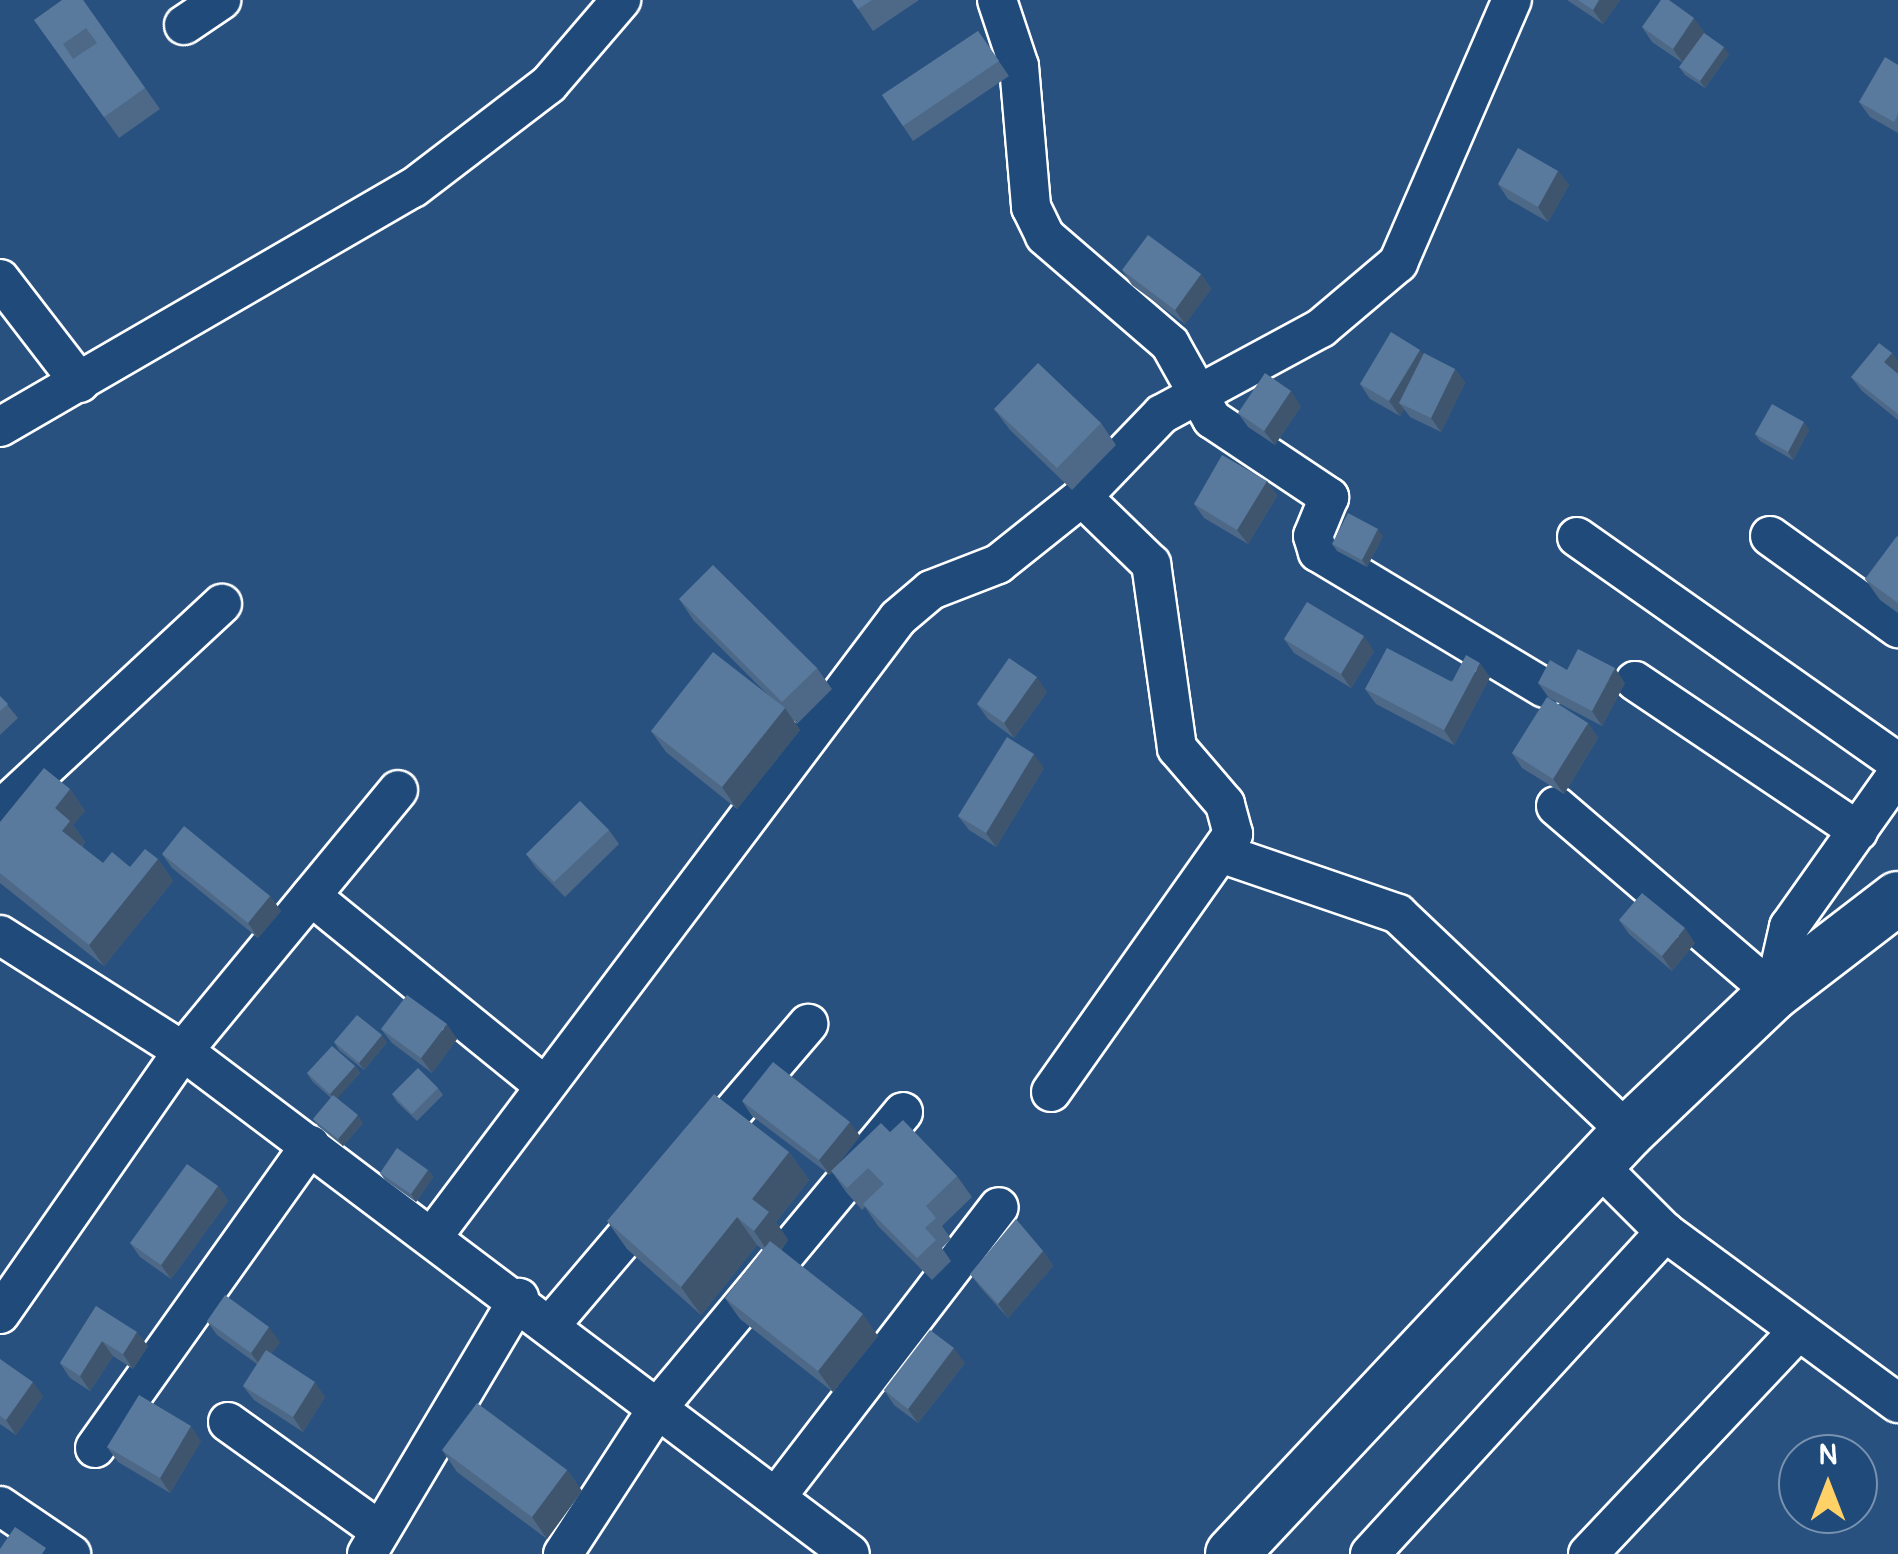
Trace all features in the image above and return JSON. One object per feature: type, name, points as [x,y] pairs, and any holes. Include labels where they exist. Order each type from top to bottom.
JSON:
[{"type":"street","points":[[184,26],[221,0]]},
{"type":"street","points":[[0,428],[412,188],[548,84],[621,0]]},
{"type":"street","points":[[997,0],[1026,95],[1035,223],[1170,344],[1198,395],[1226,430],[1329,498],[1313,536],[1318,552],[1544,688]]},
{"type":"street","points":[[433,1236],[898,618],[931,590],[998,564],[1082,498],[1140,434],[1198,395],[1321,328],[1398,264],[1512,0]]},
{"type":"street","points":[[0,280],[80,383]]},
{"type":"street","points":[[1051,1092],[1223,854],[1233,818],[1186,763],[1169,717],[1158,580],[1140,550],[1082,498]]},
{"type":"street","points":[[1770,536],[1898,628]]},
{"type":"street","points":[[1576,537],[1898,764]]},
{"type":"street","points":[[0,810],[222,604]]},
{"type":"street","points":[[1635,680],[1858,831]]},
{"type":"street","points":[[1774,992],[1789,927],[1898,773]]},
{"type":"street","points":[[0,1314],[183,1051],[398,790]]},
{"type":"street","points":[[1556,806],[1774,992]]},
{"type":"street","points":[[1223,854],[1398,914],[1613,1148],[1665,1232],[1898,1403]]},
{"type":"street","points":[[311,896],[545,1086]]},
{"type":"street","points":[[1232,1554],[1613,1148],[1774,992],[1898,898]]},
{"type":"street","points":[[0,935],[183,1051],[552,1322],[850,1554]]},
{"type":"street","points":[[552,1322],[808,1024]]},
{"type":"street","points":[[563,1554],[659,1406],[903,1112]]},
{"type":"street","points":[[95,1448],[310,1145]]},
{"type":"street","points":[[777,1496],[999,1207]]},
{"type":"street","points":[[1370,1554],[1665,1232]]},
{"type":"street","points":[[228,1422],[373,1543],[519,1298]]},
{"type":"street","points":[[1588,1554],[1797,1332]]},
{"type":"street","points":[[0,1506],[71,1554]]},
{"type":"building","points":[[62,0],[83,0],[145,88],[104,117],[34,20]],"holes":[[[86,28],[97,43],[73,59],[63,44]]]},
{"type":"building","points":[[852,0],[872,0],[858,9]]},
{"type":"building","points":[[1578,0],[1599,0],[1593,10]]},
{"type":"building","points":[[1661,0],[1669,0],[1694,18],[1673,49],[1642,27]]},
{"type":"building","points":[[978,31],[999,61],[903,126],[882,95]]},
{"type":"building","points":[[1704,33],[1724,47],[1700,81],[1679,67]]},
{"type":"building","points":[[1885,57],[1898,65],[1898,114],[1894,122],[1859,102]]},
{"type":"building","points":[[1518,148],[1558,171],[1538,207],[1498,184]]},
{"type":"building","points":[[1148,235],[1201,274],[1175,310],[1122,270]]},
{"type":"building","points":[[1391,332],[1420,350],[1389,401],[1360,384]]},
{"type":"building","points":[[1879,343],[1892,353],[1884,362],[1898,374],[1898,414],[1851,377]]},
{"type":"building","points":[[1424,353],[1455,369],[1431,418],[1399,403]]},
{"type":"building","points":[[1038,363],[1101,423],[1057,468],[994,409]]},
{"type":"building","points":[[1265,373],[1291,391],[1264,431],[1238,413]]},
{"type":"building","points":[[1772,404],[1804,422],[1788,452],[1755,434]]},
{"type":"building","points":[[1222,455],[1267,481],[1237,530],[1194,504]]},
{"type":"building","points":[[1348,513],[1378,529],[1362,560],[1332,544]]},
{"type":"building","points":[[1898,537],[1898,603],[1865,579]]},
{"type":"building","points":[[713,565],[817,668],[782,702],[679,599]]},
{"type":"building","points":[[1307,602],[1364,636],[1341,674],[1284,639]]},
{"type":"building","points":[[1387,648],[1452,682],[1466,655],[1480,663],[1444,730],[1365,689]]},
{"type":"building","points":[[1578,649],[1615,668],[1592,711],[1538,683],[1550,660],[1567,670]]},
{"type":"building","points":[[713,652],[785,708],[722,787],[651,731]]},
{"type":"building","points":[[1009,658],[1037,677],[1004,723],[977,704]]},
{"type":"building","points":[[1547,697],[1588,723],[1553,779],[1512,753]]},
{"type":"building","points":[[1007,737],[1034,754],[986,833],[958,816]]},
{"type":"building","points":[[44,768],[70,789],[55,808],[70,821],[62,831],[103,863],[112,852],[130,867],[145,849],[158,859],[89,945],[0,873],[0,822]]},
{"type":"building","points":[[580,801],[609,830],[554,882],[526,854]]},
{"type":"building","points":[[184,826],[270,896],[248,923],[162,854]]},
{"type":"building","points":[[1642,893],[1685,928],[1662,956],[1619,920]]},
{"type":"building","points":[[407,995],[447,1024],[421,1058],[381,1029]]},
{"type":"building","points":[[357,1015],[382,1035],[359,1063],[334,1042]]},
{"type":"building","points":[[332,1046],[355,1066],[330,1094],[307,1073]]},
{"type":"building","points":[[773,1062],[850,1122],[819,1160],[742,1101]]},
{"type":"building","points":[[418,1068],[438,1088],[412,1114],[392,1094]]},
{"type":"building","points":[[714,1094],[789,1152],[752,1199],[769,1212],[754,1231],[737,1217],[681,1287],[607,1221]]},
{"type":"building","points":[[333,1095],[358,1115],[338,1139],[313,1119]]},
{"type":"building","points":[[903,1120],[957,1176],[926,1206],[936,1218],[925,1228],[936,1240],[917,1258],[863,1204],[884,1184],[868,1168],[847,1188],[831,1171],[881,1123],[890,1132]]},
{"type":"building","points":[[397,1148],[428,1170],[411,1194],[380,1173]]},
{"type":"building","points":[[187,1164],[218,1186],[161,1265],[130,1243]]},
{"type":"building","points":[[1016,1219],[1043,1251],[998,1304],[970,1274]]},
{"type":"building","points":[[770,1241],[863,1314],[818,1371],[725,1298]]},
{"type":"building","points":[[225,1295],[269,1327],[251,1353],[207,1321]]},
{"type":"building","points":[[96,1306],[137,1332],[123,1354],[102,1341],[80,1376],[60,1363]]},
{"type":"building","points":[[930,1330],[954,1348],[908,1409],[884,1390]]},
{"type":"building","points":[[266,1350],[315,1382],[293,1417],[243,1386]]},
{"type":"building","points":[[0,1359],[33,1382],[6,1420],[0,1416]]},
{"type":"building","points":[[139,1395],[191,1426],[160,1478],[107,1447]]},
{"type":"building","points":[[477,1403],[567,1470],[532,1517],[442,1450]]},
{"type":"building","points":[[15,1527],[46,1548],[42,1554],[0,1554]]}]
